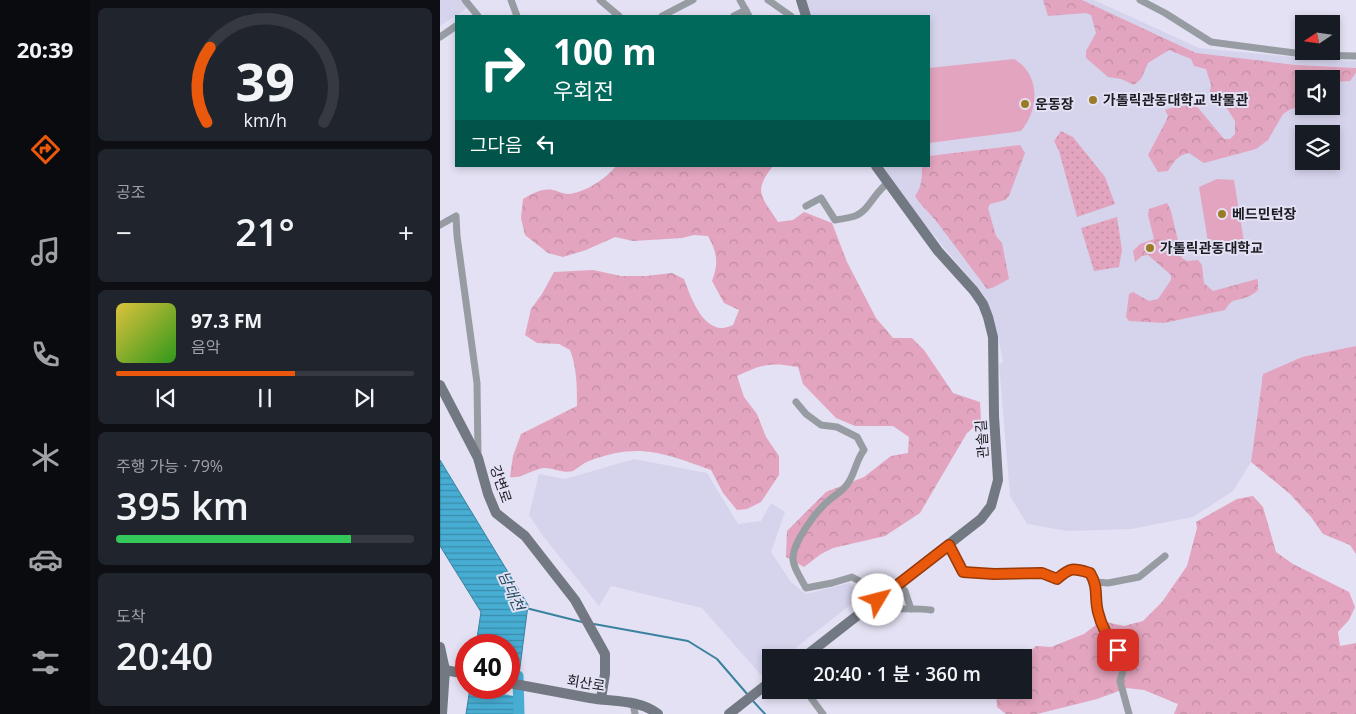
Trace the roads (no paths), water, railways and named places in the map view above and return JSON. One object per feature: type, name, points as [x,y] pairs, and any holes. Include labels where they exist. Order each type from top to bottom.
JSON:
[{"type":"street","points":[[465,0],[475,15]]},
{"type":"street","points":[[511,0],[517,15]]},
{"type":"street","points":[[600,0],[618,15]]},
{"type":"street","points":[[664,15],[693,0]]},
{"type":"street","points":[[740,0],[747,13]]},
{"type":"street","points":[[768,0],[790,15]]},
{"type":"street","points":[[801,0],[806,15]]},
{"type":"street","points":[[1140,0],[1165,12],[1211,42],[1311,55],[1356,56]]},
{"type":"street","points":[[440,37],[455,27]]},
{"type":"street","name":"관솔길","points":[[815,649],[982,519],[991,506],[995,493],[998,466],[994,416],[993,336],[988,317],[983,304],[964,279],[938,251],[877,167]]},
{"type":"street","points":[[806,206],[821,198],[835,220],[857,216],[869,204],[880,188],[888,183]]},
{"type":"street","points":[[440,225],[456,216],[456,236],[477,383],[478,458]]},
{"type":"street","name":"강변로","points":[[440,385],[478,458],[488,494],[496,512],[525,536],[575,600],[605,654],[605,674],[597,699]]},
{"type":"street","points":[[796,402],[806,414],[821,425],[837,427],[857,438],[864,450],[858,458],[851,478],[845,487],[815,515],[795,545],[792,558],[806,588],[852,577],[865,584],[878,600]]},
{"type":"street","points":[[949,545],[963,572],[994,574],[1042,573],[1057,579],[1068,570],[1079,569],[1090,573],[1096,582],[1098,612],[1110,642],[1118,650],[1122,671],[1120,681],[1129,714]]},
{"type":"street","points":[[1096,582],[1108,583],[1139,577],[1165,556]]},
{"type":"street","points":[[899,584],[905,591],[911,608]]},
{"type":"street","points":[[868,608],[882,610],[911,608],[931,610]]},
{"type":"street","points":[[440,648],[446,669],[442,714]]},
{"type":"street","name":"회산로","points":[[520,684],[597,699],[634,709],[651,709],[658,714]]},
{"type":"street","points":[[729,714],[762,688]]},
{"type":"street","points":[[811,699],[822,714]]},
{"type":"water","points":[[440,460],[528,605],[520,667],[520,634],[478,634],[481,612],[440,546]]},
{"type":"water","points":[[468,699],[516,699],[514,714],[466,714]]},
{"type":"waterway","points":[[526,608],[582,622]]},
{"type":"waterway","points":[[594,624],[688,641],[717,659],[748,695]]},
{"type":"waterway","name":"남대천","points":[[519,699],[519,714]]},
{"type":"waterway","points":[[753,701],[765,714]]},
{"type":"place","name":"가톨릭관동대학교 박물관","points":[[1093,100]]},
{"type":"place","name":"운동장","points":[[1025,104]]},
{"type":"place","name":"베드민턴장","points":[[1222,214]]},
{"type":"place","name":"가톨릭관동대학교","points":[[1150,248]]}]
